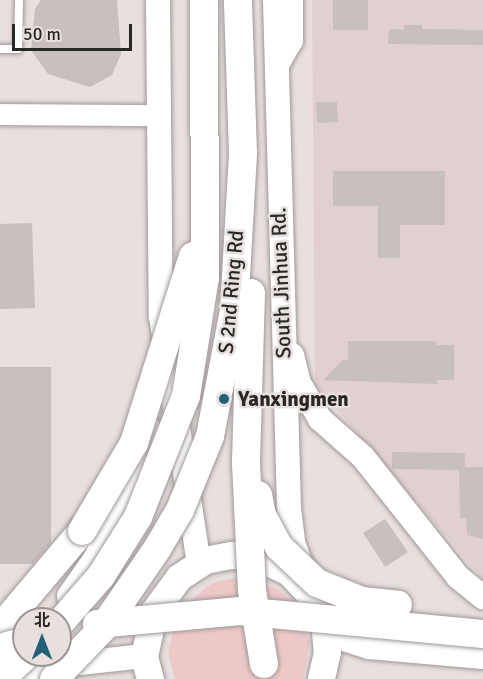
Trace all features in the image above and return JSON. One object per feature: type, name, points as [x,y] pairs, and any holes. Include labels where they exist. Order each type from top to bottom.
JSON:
[{"type":"highway","name":"S 2nd Ring Rd","points":[[72,608],[120,548],[171,442],[197,348],[207,208],[204,0]]},
{"type":"highway","name":"S 2nd Ring Rd","points":[[54,679],[123,600],[180,510],[198,471],[218,402],[234,310],[243,154],[238,0]]},
{"type":"highway","points":[[243,154],[253,238],[248,417],[252,590],[269,679]]},
{"type":"highway","points":[[0,628],[82,531],[134,442],[172,335],[207,208]]},
{"type":"highway","points":[[248,417],[262,515],[291,561],[317,583],[362,601],[483,615]]},
{"type":"highway","points":[[72,630],[158,615],[240,611],[483,634]]},
{"type":"highway","points":[[0,679],[14,667]]},
{"type":"main road","points":[[57,607],[95,559],[138,472],[157,397],[161,316],[158,0]]},
{"type":"main road","name":"South Jinhua Rd.","points":[[275,0],[280,315],[290,520],[293,543],[319,610]]},
{"type":"main road","points":[[280,315],[299,383],[321,419],[363,457],[458,577],[483,597]]},
{"type":"main road","points":[[161,316],[200,564]]},
{"type":"main road","points":[[0,672],[62,661],[147,668],[154,611],[180,577],[200,564],[231,555],[256,558],[289,572],[319,610],[347,640],[369,646],[483,657]]},
{"type":"main road","points":[[319,610],[327,652],[321,679]]},
{"type":"street","points":[[276,75],[294,42],[295,0]]},
{"type":"street","points":[[0,114],[158,115]]},
{"type":"lane","points":[[0,49],[18,49],[19,0]]},
{"type":"shaded area","points":[[312,0],[483,0],[483,579],[315,384]]},
{"type":"shaded area","points":[[233,578],[276,588],[293,602],[310,642],[303,679],[175,679],[168,653],[178,611],[212,583]]},
{"type":"building","points":[[41,0],[117,0],[121,54],[112,75],[90,87],[48,74],[31,50],[35,9]]},
{"type":"building","points":[[333,0],[368,0],[368,30],[333,30]]},
{"type":"building","points":[[404,25],[422,25],[422,29],[483,30],[483,45],[388,44],[389,29],[404,30]]},
{"type":"building","points":[[316,102],[337,102],[338,122],[317,123]]},
{"type":"building","points":[[333,171],[445,171],[445,225],[400,225],[400,258],[378,258],[378,206],[333,206]]},
{"type":"building","points":[[32,223],[35,308],[0,309],[0,224]]},
{"type":"building","points":[[348,341],[436,341],[437,345],[454,345],[454,380],[437,380],[437,384],[323,380],[343,360],[348,360]]},
{"type":"building","points":[[0,367],[51,367],[51,543],[33,564],[0,564]]},
{"type":"building","points":[[392,452],[465,453],[465,467],[483,467],[483,539],[467,535],[466,518],[460,518],[459,470],[392,469]]},
{"type":"building","points":[[385,519],[408,552],[385,567],[363,533]]},
{"type":"place","name":"Yanxingmen","points":[[224,399]]}]
